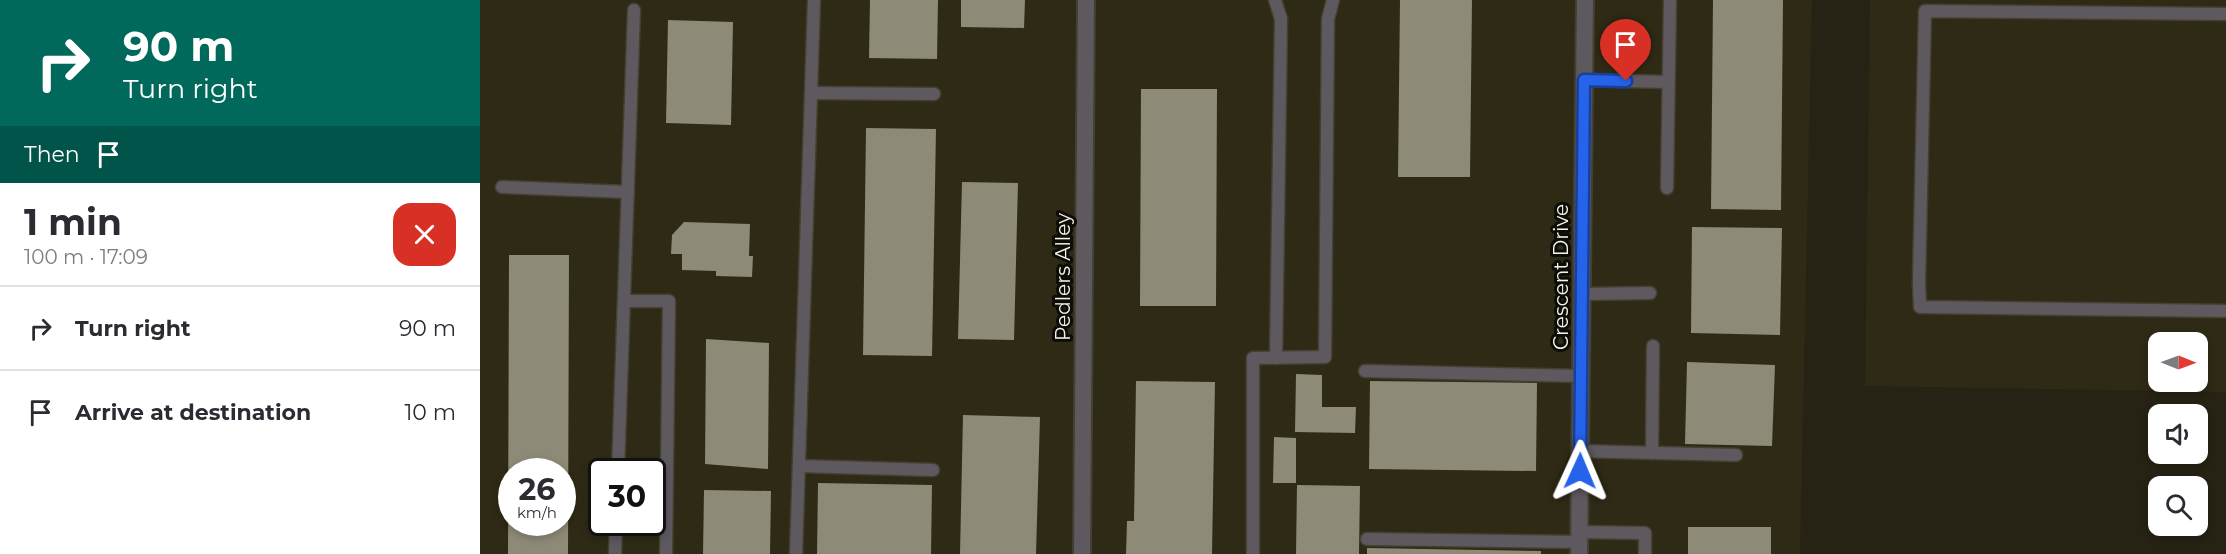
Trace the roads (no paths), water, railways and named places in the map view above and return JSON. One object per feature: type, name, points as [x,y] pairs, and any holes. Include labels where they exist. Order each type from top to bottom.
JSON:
[{"type":"street","name":"Pedlers Alley","points":[[1082,554],[1086,0]]},
{"type":"street","name":"Crescent Drive","points":[[1579,543],[1586,0]]},
{"type":"lane","points":[[796,554],[814,0]]},
{"type":"lane","points":[[1275,0],[1281,19],[1276,358]]},
{"type":"lane","points":[[1252,554],[1253,358],[1325,357],[1328,19],[1333,0]]},
{"type":"lane","points":[[1667,188],[1670,0]]},
{"type":"lane","points":[[618,458],[634,10]]},
{"type":"lane","points":[[2226,14],[1925,11],[1919,282],[1920,307],[2226,311]]},
{"type":"lane","points":[[1584,80],[1668,82]]},
{"type":"lane","points":[[811,93],[934,94]]},
{"type":"lane","points":[[502,187],[628,192]]},
{"type":"lane","points":[[1582,294],[1650,293]]},
{"type":"lane","points":[[624,301],[669,301],[666,554]]},
{"type":"lane","points":[[1652,453],[1653,346]]},
{"type":"lane","points":[[1365,371],[1582,376]]},
{"type":"lane","points":[[1580,451],[1736,455]]},
{"type":"lane","points":[[799,466],[933,470]]},
{"type":"lane","points":[[1367,539],[1579,543],[1645,533],[1645,554]]},
{"type":"lane","points":[[615,554],[616,536]]}]
